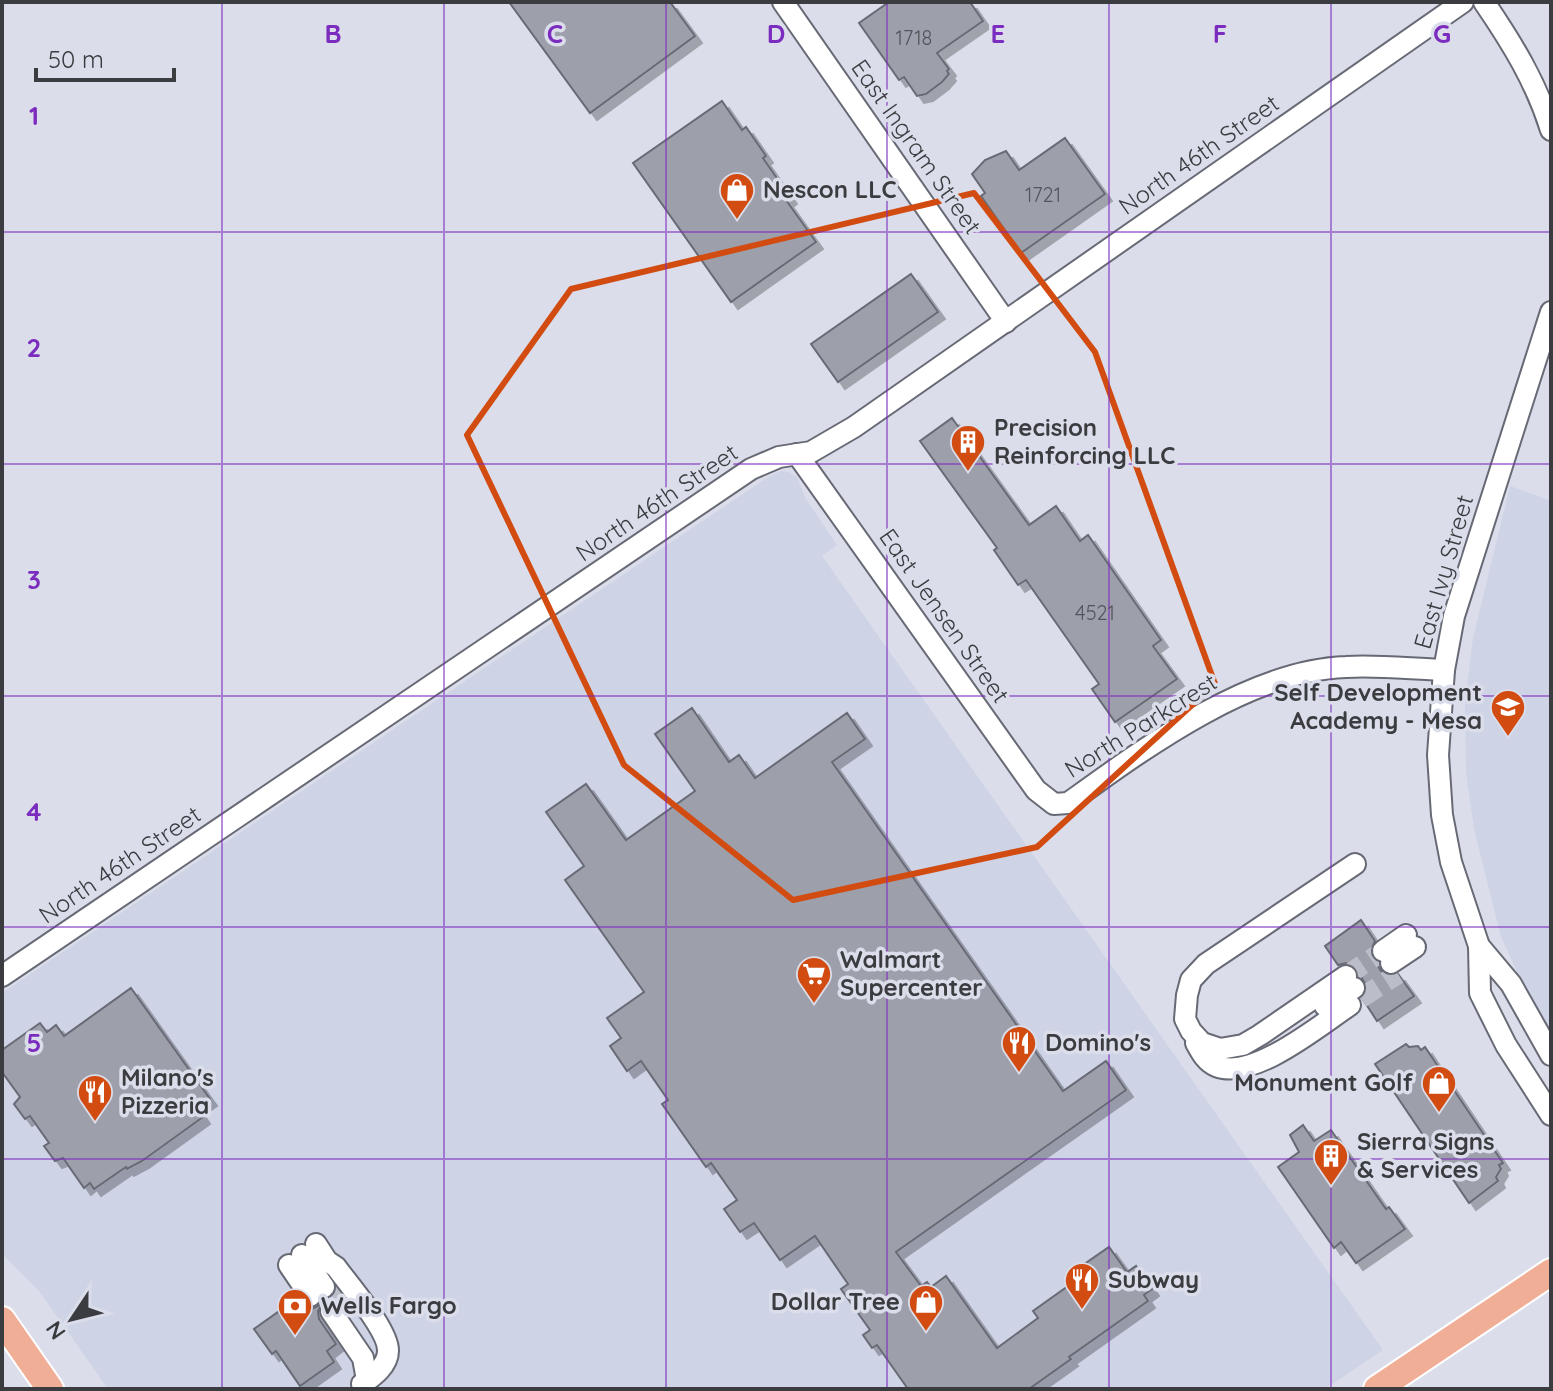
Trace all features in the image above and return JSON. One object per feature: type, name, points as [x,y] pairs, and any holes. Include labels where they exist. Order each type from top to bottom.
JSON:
[{"type":"main road","points":[[1377,1389],[1551,1272]]},
{"type":"main road","points":[[2,1320],[50,1389]]},
{"type":"street","name":"North 46th Street","points":[[2,976],[751,469],[779,457],[811,452],[854,427],[1463,2]]},
{"type":"street","points":[[1484,2],[1519,54],[1541,100],[1551,130]]},
{"type":"street","name":"East Ingram Street","points":[[790,4],[1006,322]]},
{"type":"street","name":"East Ivy Street","points":[[1551,312],[1454,616],[1444,670],[1438,755],[1442,815],[1451,862],[1479,946],[1480,993],[1506,1045],[1551,1115]]},
{"type":"street","name":"East Jensen Street","points":[[797,454],[1036,790],[1054,804]]},
{"type":"street","name":"North Parkcrest","points":[[1054,804],[1068,803],[1228,700],[1294,676],[1343,667],[1444,670]]},
{"type":"street","points":[[1187,1004],[1202,1028],[1224,1037],[1242,1033],[1350,982],[1243,1045],[1220,1049],[1202,1043],[1193,1037],[1185,1019],[1187,1004],[1191,980],[1206,964],[1355,864]]},
{"type":"street","points":[[1410,941],[1387,957],[1410,941]]},
{"type":"street","name":"East Ivy Street","points":[[1479,946],[1511,984],[1551,1055]]},
{"type":"street","points":[[321,1289],[302,1255],[327,1261],[336,1267],[385,1335],[389,1352],[371,1377],[362,1376],[335,1309]]},
{"type":"highlighted area","points":[[974,193],[1095,352],[1215,684],[1037,847],[793,900],[624,765],[467,435],[571,289]]},
{"type":"shaded area","points":[[781,471],[797,477],[805,497],[837,545],[822,556],[1383,1350],[1325,1389],[108,1389],[39,1291],[2,1254],[2,993]]},
{"type":"shaded area","name":"Self Development Academy - Mesa","points":[[1510,486],[1551,501],[1551,1034],[1524,987],[1501,937],[1474,829],[1466,773],[1465,703],[1473,638]]},
{"type":"building","points":[[509,2],[670,2],[695,36],[590,113]]},
{"type":"building","points":[[889,2],[970,2],[983,21],[937,53],[949,69],[949,74],[926,94],[917,96],[904,77],[899,80],[859,23]]},
{"type":"building","name":"Nescon LLC","points":[[722,101],[742,130],[746,127],[766,156],[763,158],[790,197],[786,200],[816,242],[731,302],[633,163]]},
{"type":"building","points":[[1065,138],[1105,194],[1021,253],[981,196],[985,193],[972,174],[985,160],[1006,151],[1019,170]]},
{"type":"building","points":[[911,274],[938,312],[838,382],[811,344]]},
{"type":"building","points":[[952,418],[1029,525],[1056,506],[1080,541],[1088,535],[1161,640],[1153,646],[1177,679],[1115,722],[1092,689],[1099,684],[1026,580],[1018,585],[994,550],[997,548],[920,441]]},
{"type":"building","name":"Walmart Supercenter","points":[[692,708],[729,762],[739,755],[755,778],[847,713],[865,739],[832,762],[1063,1091],[1106,1061],[1126,1090],[896,1252],[921,1286],[927,1282],[931,1287],[946,1276],[997,1348],[1038,1318],[1033,1311],[1075,1281],[1070,1274],[1109,1247],[1127,1272],[1136,1266],[1152,1289],[1144,1295],[1148,1301],[1029,1389],[908,1389],[877,1345],[872,1348],[863,1335],[870,1330],[841,1289],[848,1284],[815,1236],[780,1260],[754,1223],[740,1232],[724,1209],[737,1200],[711,1163],[706,1167],[662,1104],[668,1100],[641,1061],[627,1071],[610,1046],[621,1038],[607,1018],[644,992],[565,880],[584,866],[546,812],[586,784],[626,840],[695,791],[655,734]]},
{"type":"building","points":[[1361,920],[1375,941],[1370,953],[1381,971],[1391,976],[1398,974],[1414,996],[1377,1021],[1362,998],[1367,987],[1356,968],[1346,963],[1338,965],[1325,946]]},
{"type":"building","points":[[131,988],[210,1099],[197,1108],[203,1117],[142,1161],[126,1167],[94,1189],[90,1183],[84,1188],[63,1158],[55,1161],[44,1146],[49,1143],[30,1116],[25,1119],[14,1104],[20,1097],[2,1072],[2,1050],[40,1023],[47,1032],[56,1025],[64,1036]]},
{"type":"building","name":"Monument Golf","points":[[1406,1044],[1409,1047],[1418,1046],[1421,1050],[1425,1047],[1503,1163],[1499,1165],[1498,1181],[1469,1203],[1375,1064]]},
{"type":"building","name":"Sierra Signs & Services","points":[[1303,1125],[1314,1141],[1331,1130],[1386,1209],[1389,1207],[1405,1229],[1356,1263],[1341,1242],[1334,1248],[1278,1167],[1299,1152],[1290,1135]]},
{"type":"building","name":"Wells Fargo","points":[[322,1300],[319,1319],[336,1344],[327,1351],[334,1362],[300,1386],[276,1351],[272,1354],[254,1329],[278,1312],[281,1316],[299,1304],[312,1309]]},
{"type":"tunnel","points":[[1346,976],[1383,951]]},
{"type":"tunnel","points":[[1361,998],[1398,974]]},
{"type":"tunnel","points":[[332,1281],[347,1300]]},
{"type":"place","name":"Nescon LLC","points":[[737,221]]},
{"type":"place","name":"Precision Reinforcing LLC","points":[[968,473]]},
{"type":"place","name":"Self Development Academy - Mesa","points":[[1508,738]]},
{"type":"place","name":"Walmart Supercenter","points":[[814,1005]]},
{"type":"place","name":"Domino's","points":[[1019,1074]]},
{"type":"place","name":"Monument Golf","points":[[1439,1114]]},
{"type":"place","name":"Milano's Pizzeria","points":[[95,1123]]},
{"type":"place","name":"Sierra Signs & Services","points":[[1331,1187]]},
{"type":"place","name":"Subway","points":[[1082,1311]]},
{"type":"place","name":"Dollar Tree","points":[[926,1333]]},
{"type":"place","name":"Wells Fargo","points":[[295,1337]]}]
